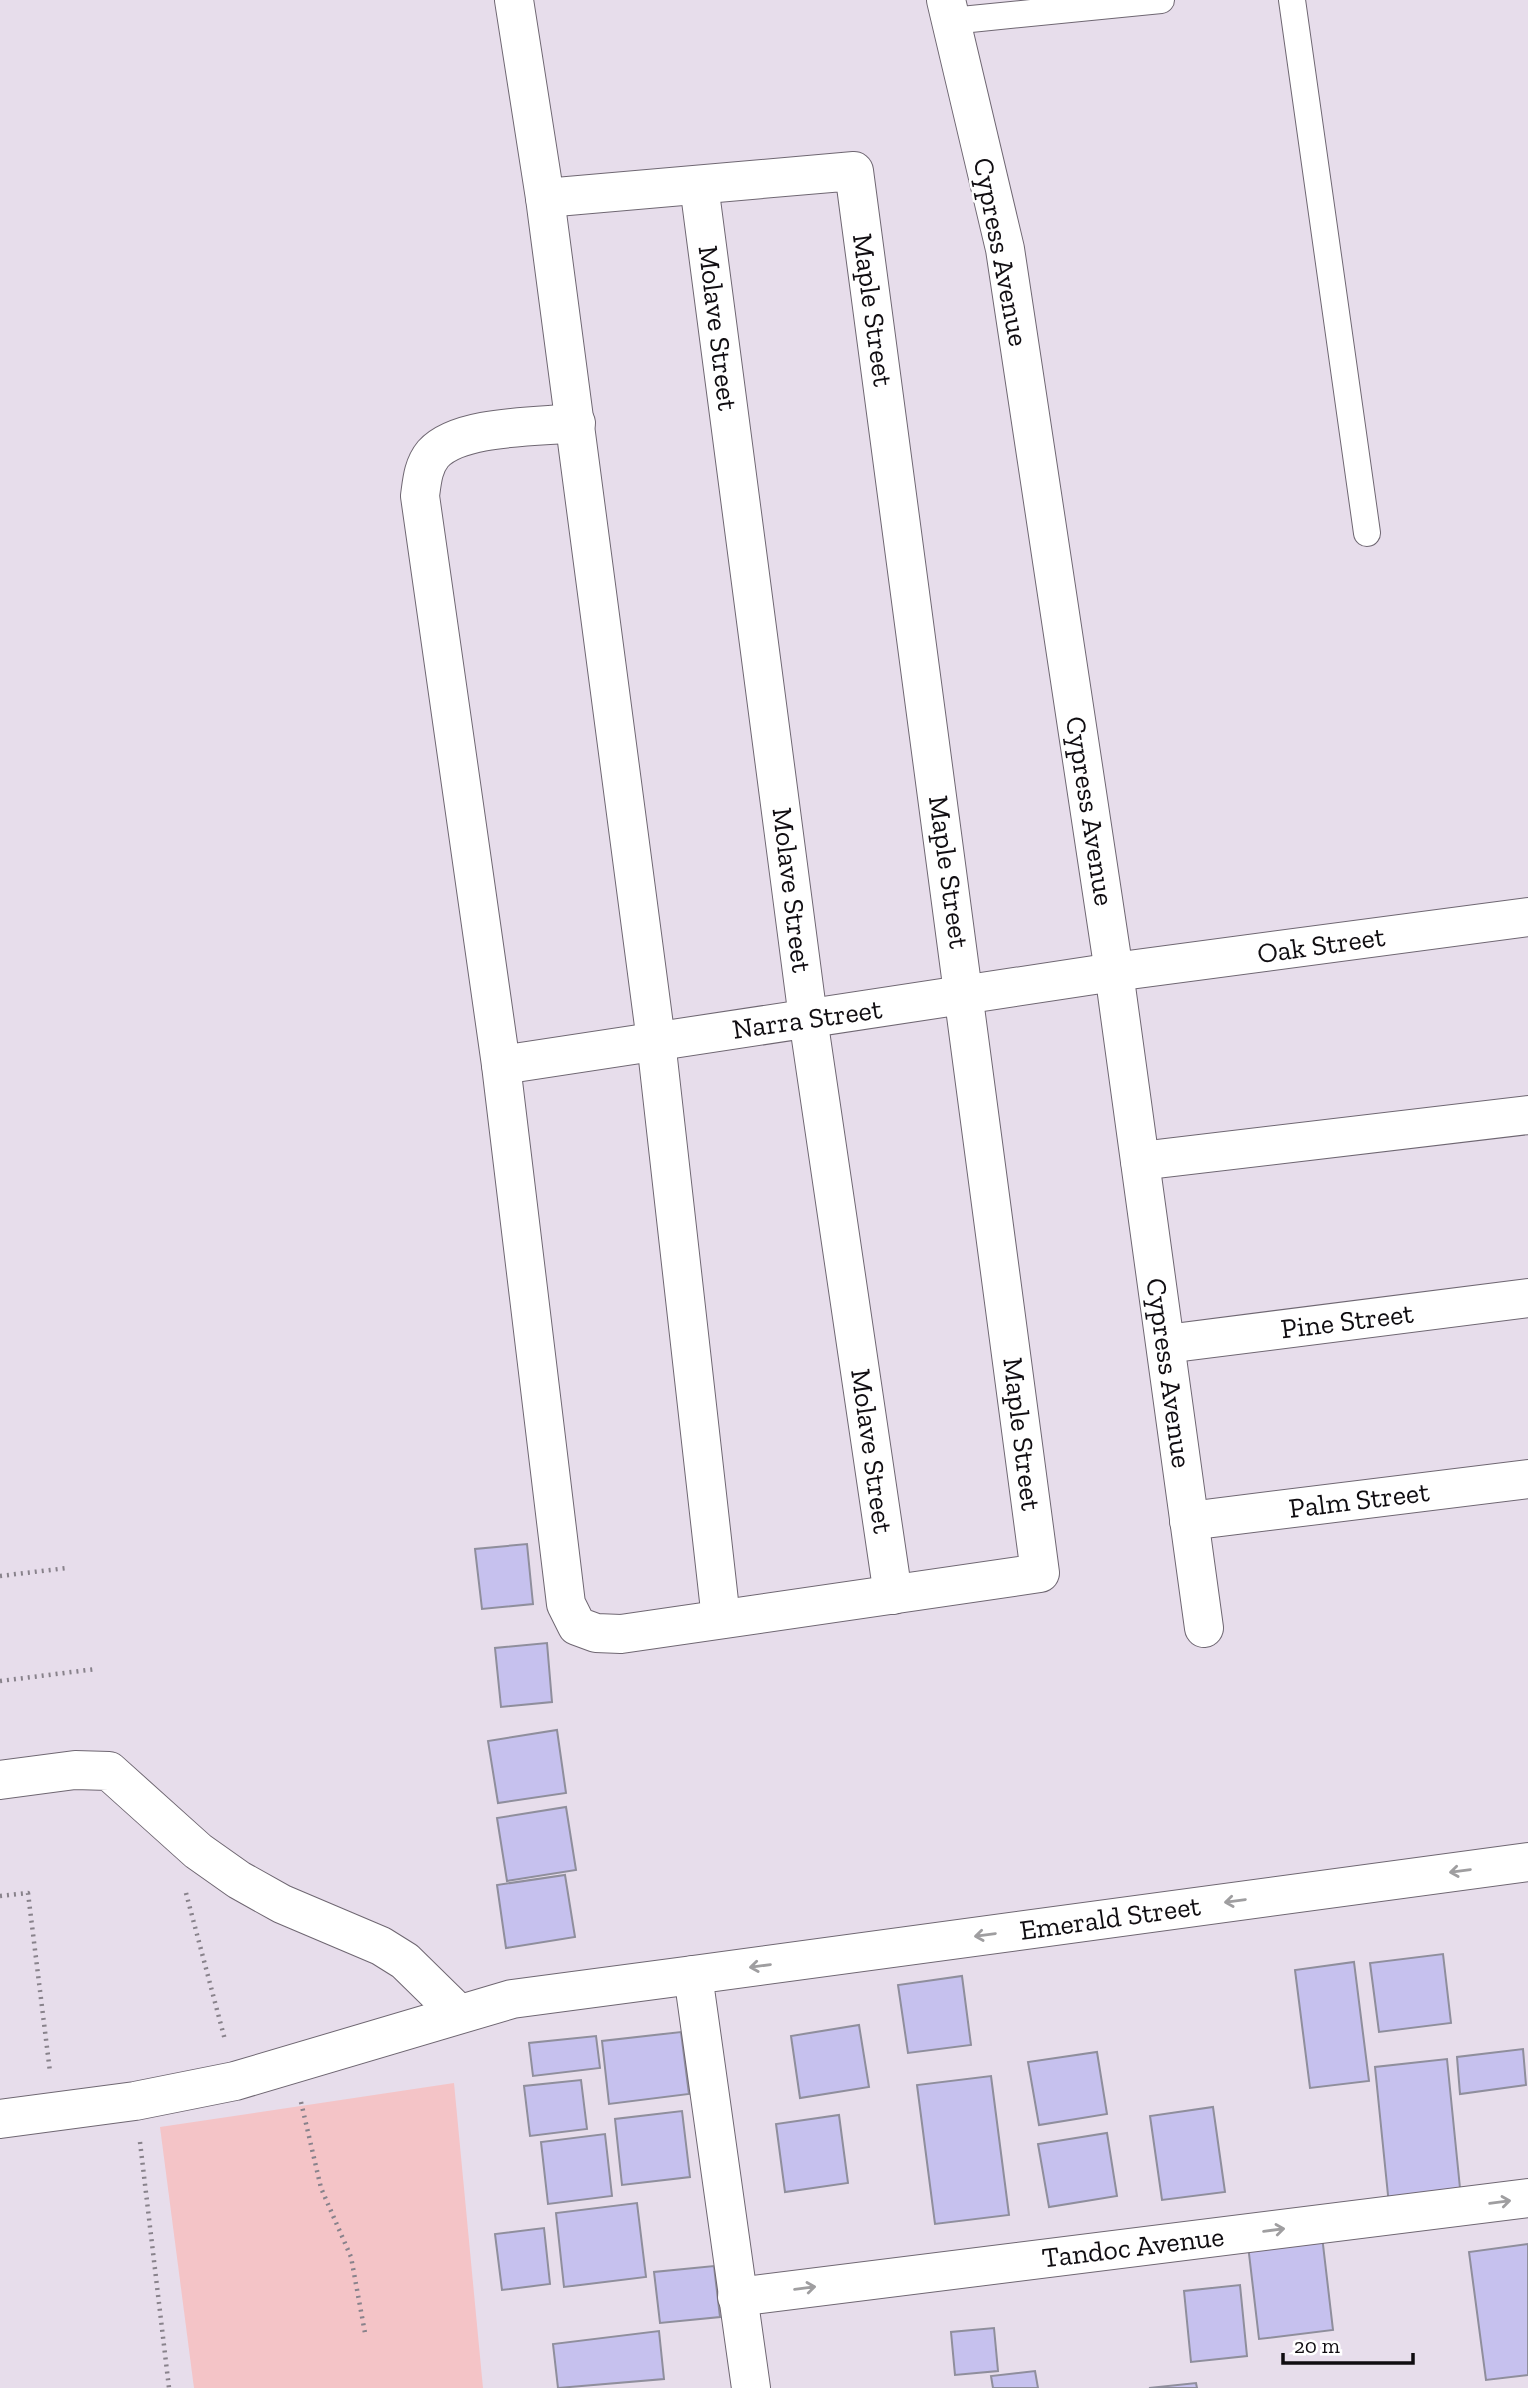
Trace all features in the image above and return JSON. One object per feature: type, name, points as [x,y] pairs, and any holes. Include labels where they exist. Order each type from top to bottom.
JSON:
[{"type":"street","points":[[514,0],[576,423],[656,1041],[721,1619]]},
{"type":"street","name":"Cypress Avenue","points":[[948,11],[1005,249],[1114,972],[1204,1628]]},
{"type":"street","name":"Maple Street","points":[[699,185],[854,171],[966,995],[1040,1573],[892,1595]]},
{"type":"street","points":[[545,198],[699,185]]},
{"type":"street","name":"Molave Street","points":[[699,185],[808,1018],[892,1595]]},
{"type":"street","points":[[576,423],[468,434],[448,441],[432,455],[422,475],[420,496],[501,1065],[566,1604],[577,1626],[596,1633],[621,1634],[892,1595]]},
{"type":"street","name":"Oak Street","points":[[1114,972],[1528,917]]},
{"type":"street","name":"Narra Street","points":[[501,1065],[1114,972]]},
{"type":"street","points":[[1140,1161],[1528,1115]]},
{"type":"street","name":"Pine Street","points":[[1166,1344],[1528,1298]]},
{"type":"street","name":"Palm Street","points":[[1189,1521],[1528,1479]]},
{"type":"street","points":[[0,1780],[75,1770],[109,1771],[198,1851],[239,1880],[282,1904],[381,1946],[405,1961],[458,2013]]},
{"type":"street","name":"Emerald Street","points":[[0,2119],[135,2101],[235,2081],[512,1999],[1528,1862]]},
{"type":"street","points":[[693,1975],[751,2388]]},
{"type":"street","name":"Tandoc Avenue","points":[[737,2297],[1528,2198]]},
{"type":"lane","points":[[948,11],[1161,0]]},
{"type":"lane","points":[[1292,0],[1367,533]]},
{"type":"path","points":[[0,1576],[67,1568]]},
{"type":"path","points":[[0,1681],[96,1669]]},
{"type":"path","points":[[184,1888],[235,2081]]},
{"type":"path","points":[[0,1896],[28,1893],[55,2112]]},
{"type":"path","points":[[293,2066],[321,2188],[351,2257],[365,2333]]},
{"type":"path","points":[[135,2101],[169,2388]]},
{"type":"shaded area","points":[[454,2083],[483,2388],[194,2388],[160,2127]]},
{"type":"building","points":[[527,1544],[533,1604],[482,1609],[475,1549]]},
{"type":"building","points":[[547,1643],[552,1702],[501,1707],[495,1648]]},
{"type":"building","points":[[557,1730],[566,1793],[498,1803],[488,1741]]},
{"type":"building","points":[[566,1807],[576,1870],[507,1881],[497,1818]]},
{"type":"building","points":[[565,1875],[575,1937],[506,1948],[497,1885]]},
{"type":"building","points":[[1443,1954],[1451,2023],[1379,2032],[1370,1963]]},
{"type":"building","points":[[1354,1962],[1369,2081],[1310,2088],[1295,1970]]},
{"type":"building","points":[[962,1976],[971,2045],[908,2053],[898,1985]]},
{"type":"building","points":[[859,2025],[869,2087],[800,2098],[791,2036]]},
{"type":"building","points":[[681,2032],[689,2094],[609,2104],[602,2041]]},
{"type":"building","points":[[596,2036],[600,2068],[533,2076],[529,2043]]},
{"type":"building","points":[[1523,2049],[1526,2085],[1460,2094],[1457,2057]]},
{"type":"building","points":[[1097,2052],[1107,2114],[1039,2125],[1028,2062]]},
{"type":"building","points":[[1447,2059],[1461,2198],[1389,2205],[1375,2067]]},
{"type":"building","points":[[991,2076],[1009,2215],[935,2224],[917,2085]]},
{"type":"building","points":[[581,2080],[587,2129],[530,2136],[524,2086]]},
{"type":"building","points":[[1213,2107],[1225,2192],[1162,2200],[1150,2116]]},
{"type":"building","points":[[682,2111],[690,2177],[622,2185],[615,2119]]},
{"type":"building","points":[[839,2115],[848,2183],[785,2192],[776,2124]]},
{"type":"building","points":[[1107,2133],[1117,2196],[1049,2207],[1038,2144]]},
{"type":"building","points":[[605,2134],[612,2196],[548,2204],[541,2142]]},
{"type":"building","points":[[637,2203],[646,2277],[564,2287],[556,2213]]},
{"type":"building","points":[[544,2228],[550,2284],[502,2290],[495,2234]]},
{"type":"building","points":[[1322,2236],[1333,2330],[1259,2339],[1248,2245]]},
{"type":"building","points":[[1528,2244],[1528,2375],[1486,2380],[1469,2252]]},
{"type":"building","points":[[714,2266],[720,2317],[660,2323],[654,2272]]},
{"type":"building","points":[[1240,2285],[1247,2356],[1191,2362],[1184,2291]]},
{"type":"building","points":[[994,2328],[998,2371],[955,2375],[951,2332]]},
{"type":"building","points":[[659,2331],[664,2379],[558,2388],[553,2344]]},
{"type":"building","points":[[1035,2371],[1038,2388],[993,2388],[991,2376]]},
{"type":"building","points":[[1196,2383],[1197,2388],[1149,2388]]}]
